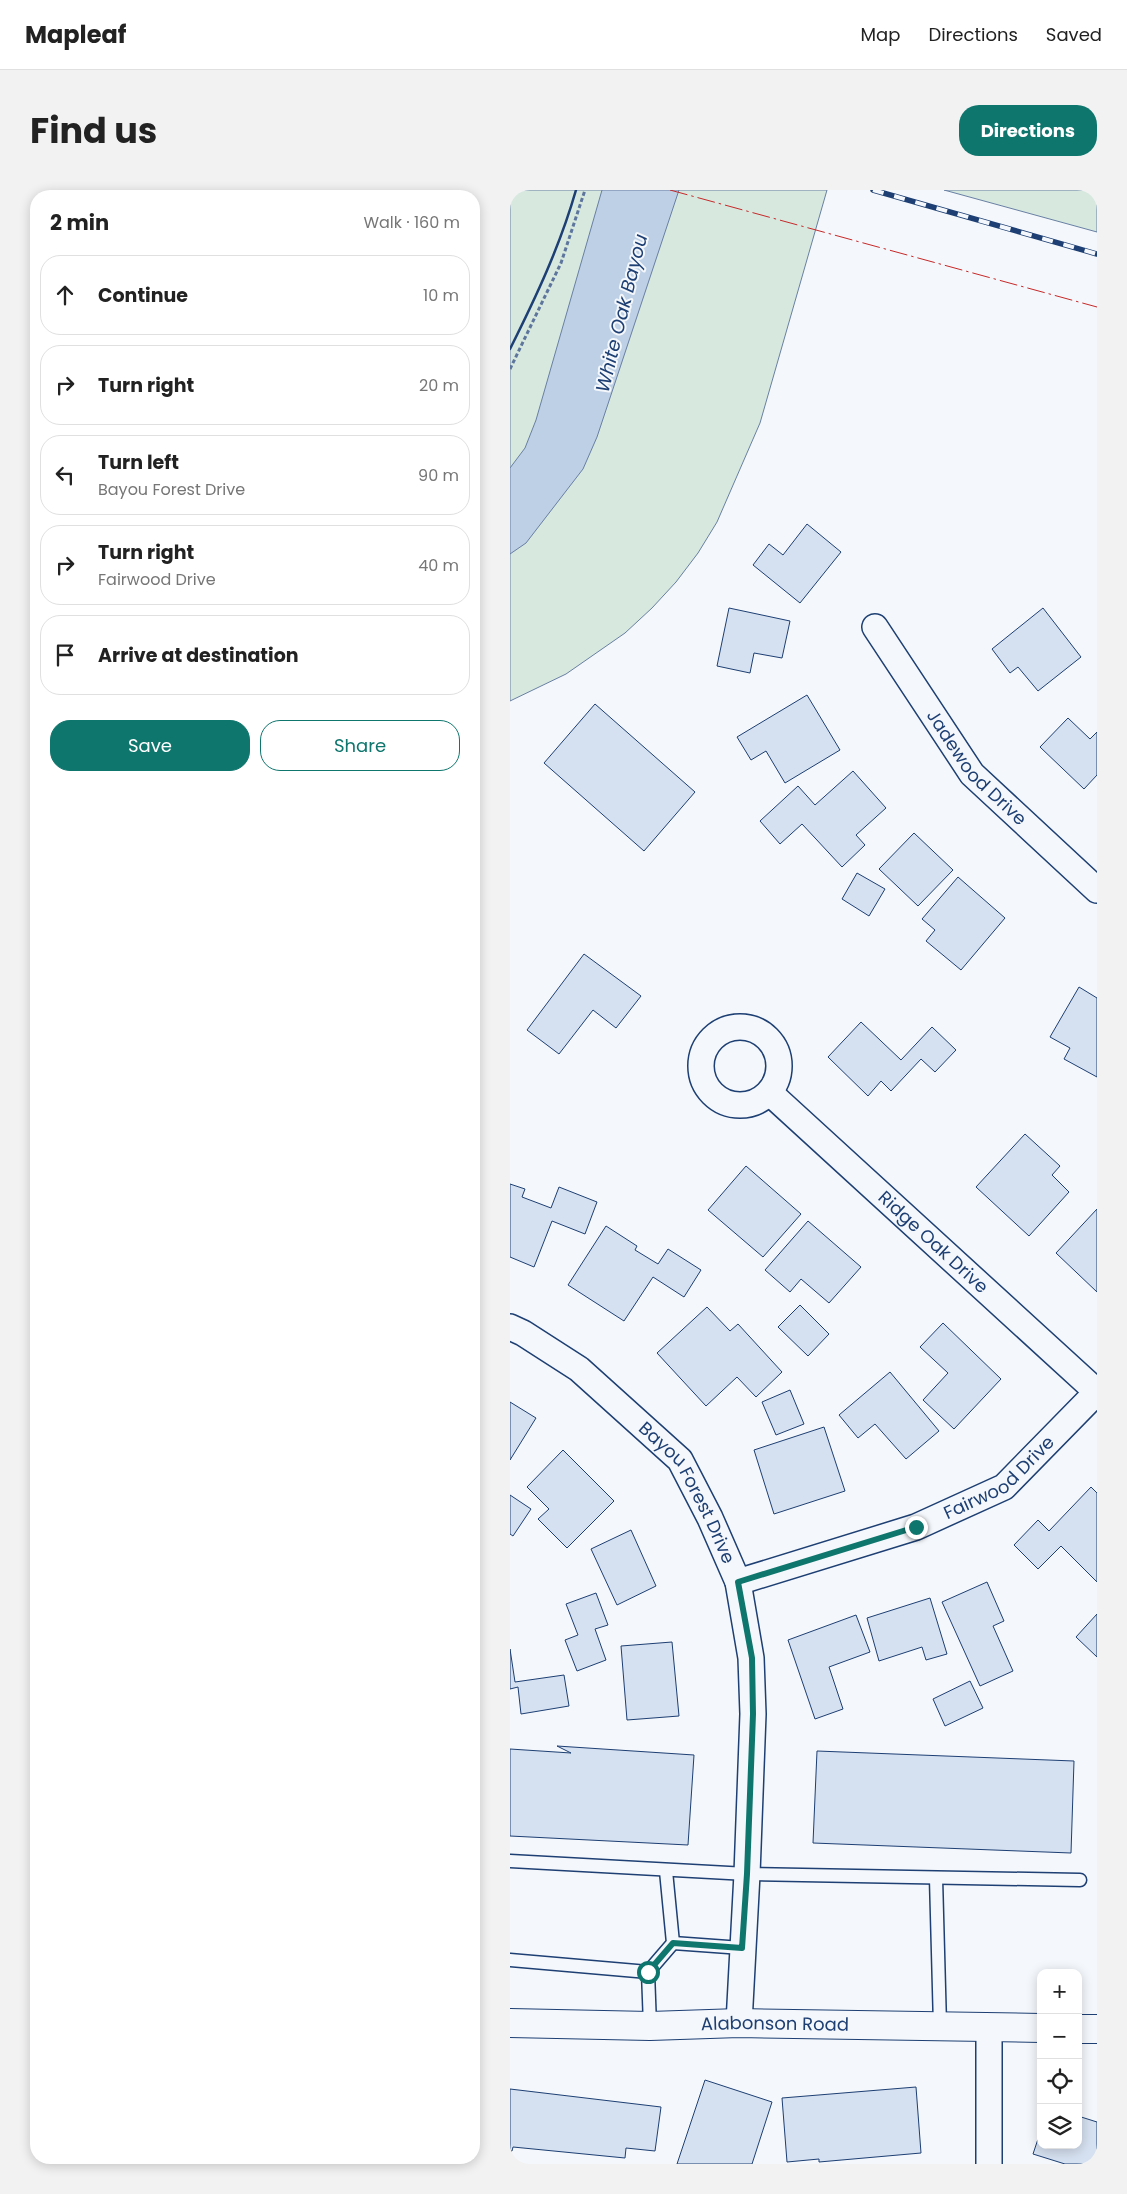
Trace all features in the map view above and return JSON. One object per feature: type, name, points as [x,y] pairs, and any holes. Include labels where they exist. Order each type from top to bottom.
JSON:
[{"type":"street","name":"Jadewood Drive","points":[[875,627],[972,774],[1097,890]]},
{"type":"street","name":"Ridge Oak Drive","points":[[770,1093],[1097,1392]]},
{"type":"street","name":"Bayou Forest Drive","points":[[510,1327],[523,1333],[578,1369],[680,1460],[710,1518],[738,1582],[752,1658],[753,1714],[739,2023]]},
{"type":"street","name":"Fairwood Drive","points":[[738,1582],[916,1527],[1004,1487],[1097,1392]]},
{"type":"street","name":"Alabonson Road","points":[[510,2023],[650,2026],[739,2023],[1037,2028]]},
{"type":"street","points":[[988,2027],[989,2164]]},
{"type":"street","points":[[1082,2029],[1097,2029]]},
{"type":"lane","points":[[510,1861],[747,1874],[1080,1880]]},
{"type":"lane","points":[[650,2026],[648,1972],[673,1943],[666,1871]]},
{"type":"lane","points":[[936,1878],[940,2026]]},
{"type":"lane","points":[[673,1943],[742,1948]]},
{"type":"lane","points":[[510,1960],[648,1972]]},
{"type":"path","points":[[510,369],[562,262],[585,190]]},
{"type":"shaded area","points":[[510,190],[827,190],[760,423],[717,522],[698,553],[676,582],[625,633],[566,674],[510,701]]},
{"type":"shaded area","points":[[944,190],[1097,190],[1097,232]]},
{"type":"water","name":"White Oak Bayou","points":[[602,190],[679,190],[597,437],[583,469],[526,543],[510,554],[510,468],[525,448],[536,420]]},
{"type":"building","points":[[807,524],[841,552],[800,603],[753,565],[769,544],[783,555]]},
{"type":"building","points":[[729,608],[790,621],[782,658],[754,653],[750,673],[717,666]]},
{"type":"building","points":[[1043,608],[1081,657],[1038,691],[1018,667],[1010,673],[992,649]]},
{"type":"building","points":[[807,695],[840,750],[785,783],[766,751],[751,760],[737,737]]},
{"type":"building","points":[[595,704],[695,792],[644,851],[544,763]]},
{"type":"building","points":[[1068,718],[1090,739],[1097,732],[1097,775],[1084,789],[1040,747]]},
{"type":"building","points":[[853,771],[886,808],[856,835],[865,845],[842,867],[802,824],[780,844],[760,821],[798,786],[815,805]]},
{"type":"building","points":[[914,833],[953,870],[918,906],[879,869]]},
{"type":"building","points":[[857,873],[885,889],[869,916],[842,899]]},
{"type":"building","points":[[958,877],[1005,918],[961,970],[926,941],[935,930],[922,919]]},
{"type":"building","points":[[584,954],[641,996],[616,1028],[593,1010],[559,1054],[527,1030]]},
{"type":"building","points":[[1079,987],[1097,998],[1097,1077],[1064,1059],[1070,1048],[1050,1037]]},
{"type":"building","points":[[861,1022],[901,1060],[932,1027],[956,1050],[935,1072],[921,1059],[891,1091],[881,1081],[868,1096],[828,1057]]},
{"type":"building","points":[[1025,1134],[1060,1166],[1052,1175],[1069,1192],[1029,1236],[976,1187]]},
{"type":"building","points":[[746,1166],[801,1214],[763,1257],[708,1210]]},
{"type":"building","points":[[510,1184],[525,1189],[522,1197],[551,1208],[559,1187],[597,1202],[585,1234],[552,1221],[534,1267],[510,1257]]},
{"type":"building","points":[[1097,1209],[1097,1292],[1056,1253]]},
{"type":"building","points":[[808,1221],[861,1267],[829,1303],[801,1279],[790,1292],[765,1270]]},
{"type":"building","points":[[606,1226],[637,1246],[635,1250],[658,1264],[668,1249],[701,1270],[684,1297],[653,1277],[624,1321],[568,1285]]},
{"type":"building","points":[[800,1305],[829,1334],[808,1356],[778,1327]]},
{"type":"building","points":[[707,1307],[730,1331],[738,1324],[782,1372],[756,1397],[737,1377],[706,1406],[657,1353]]},
{"type":"building","points":[[943,1323],[1001,1379],[954,1429],[923,1400],[948,1373],[920,1347]]},
{"type":"building","points":[[890,1372],[939,1431],[906,1459],[875,1424],[858,1438],[839,1415]]},
{"type":"building","points":[[790,1390],[804,1424],[776,1435],[762,1402]]},
{"type":"building","points":[[510,1402],[536,1418],[510,1460]]},
{"type":"building","points":[[824,1427],[845,1491],[774,1514],[754,1450]]},
{"type":"building","points":[[563,1450],[614,1501],[567,1548],[538,1519],[549,1509],[527,1487]]},
{"type":"building","points":[[1091,1487],[1097,1493],[1097,1582],[1061,1546],[1038,1569],[1014,1545],[1038,1520],[1049,1531]]},
{"type":"building","points":[[510,1495],[531,1509],[513,1536],[510,1534]]},
{"type":"building","points":[[631,1530],[656,1586],[617,1605],[591,1549]]},
{"type":"building","points":[[987,1582],[1004,1621],[993,1626],[1013,1671],[980,1686],[942,1602]]},
{"type":"building","points":[[596,1593],[608,1625],[595,1629],[606,1660],[577,1671],[565,1640],[578,1635],[566,1604]]},
{"type":"building","points":[[930,1598],[947,1654],[926,1660],[922,1647],[879,1661],[867,1618]]},
{"type":"building","points":[[1097,1614],[1097,1657],[1076,1637]]},
{"type":"building","points":[[856,1615],[870,1652],[829,1667],[843,1709],[815,1719],[788,1640]]},
{"type":"building","points":[[672,1642],[679,1716],[627,1720],[621,1646]]},
{"type":"building","points":[[510,1649],[515,1682],[564,1675],[569,1706],[521,1714],[518,1687],[510,1689]]},
{"type":"building","points":[[970,1681],[983,1708],[945,1726],[933,1699]]},
{"type":"building","points":[[557,1746],[694,1755],[688,1845],[510,1836],[510,1749],[571,1753]]},
{"type":"building","points":[[817,1751],[1074,1761],[1071,1853],[813,1843]]},
{"type":"building","points":[[705,2080],[772,2102],[752,2164],[677,2164]]},
{"type":"building","points":[[916,2087],[921,2153],[819,2162],[819,2159],[787,2162],[782,2098]]},
{"type":"building","points":[[510,2089],[661,2107],[655,2151],[626,2148],[625,2158],[513,2147],[512,2151],[510,2151]]},
{"type":"building","points":[[1082,2117],[1097,2122],[1097,2164],[1065,2164],[1033,2154],[1037,2142],[1037,2149],[1082,2149]]},
{"type":"railway","points":[[873,190],[1097,254]]},
{"type":"wall","points":[[510,349],[547,271],[563,231],[576,190]]},
{"type":"power","points":[[670,190],[1097,307]]},
{"type":"route","points":[[648,1972],[673,1943],[742,1948],[747,1874],[753,1714],[752,1658],[738,1582],[916,1527]]}]
